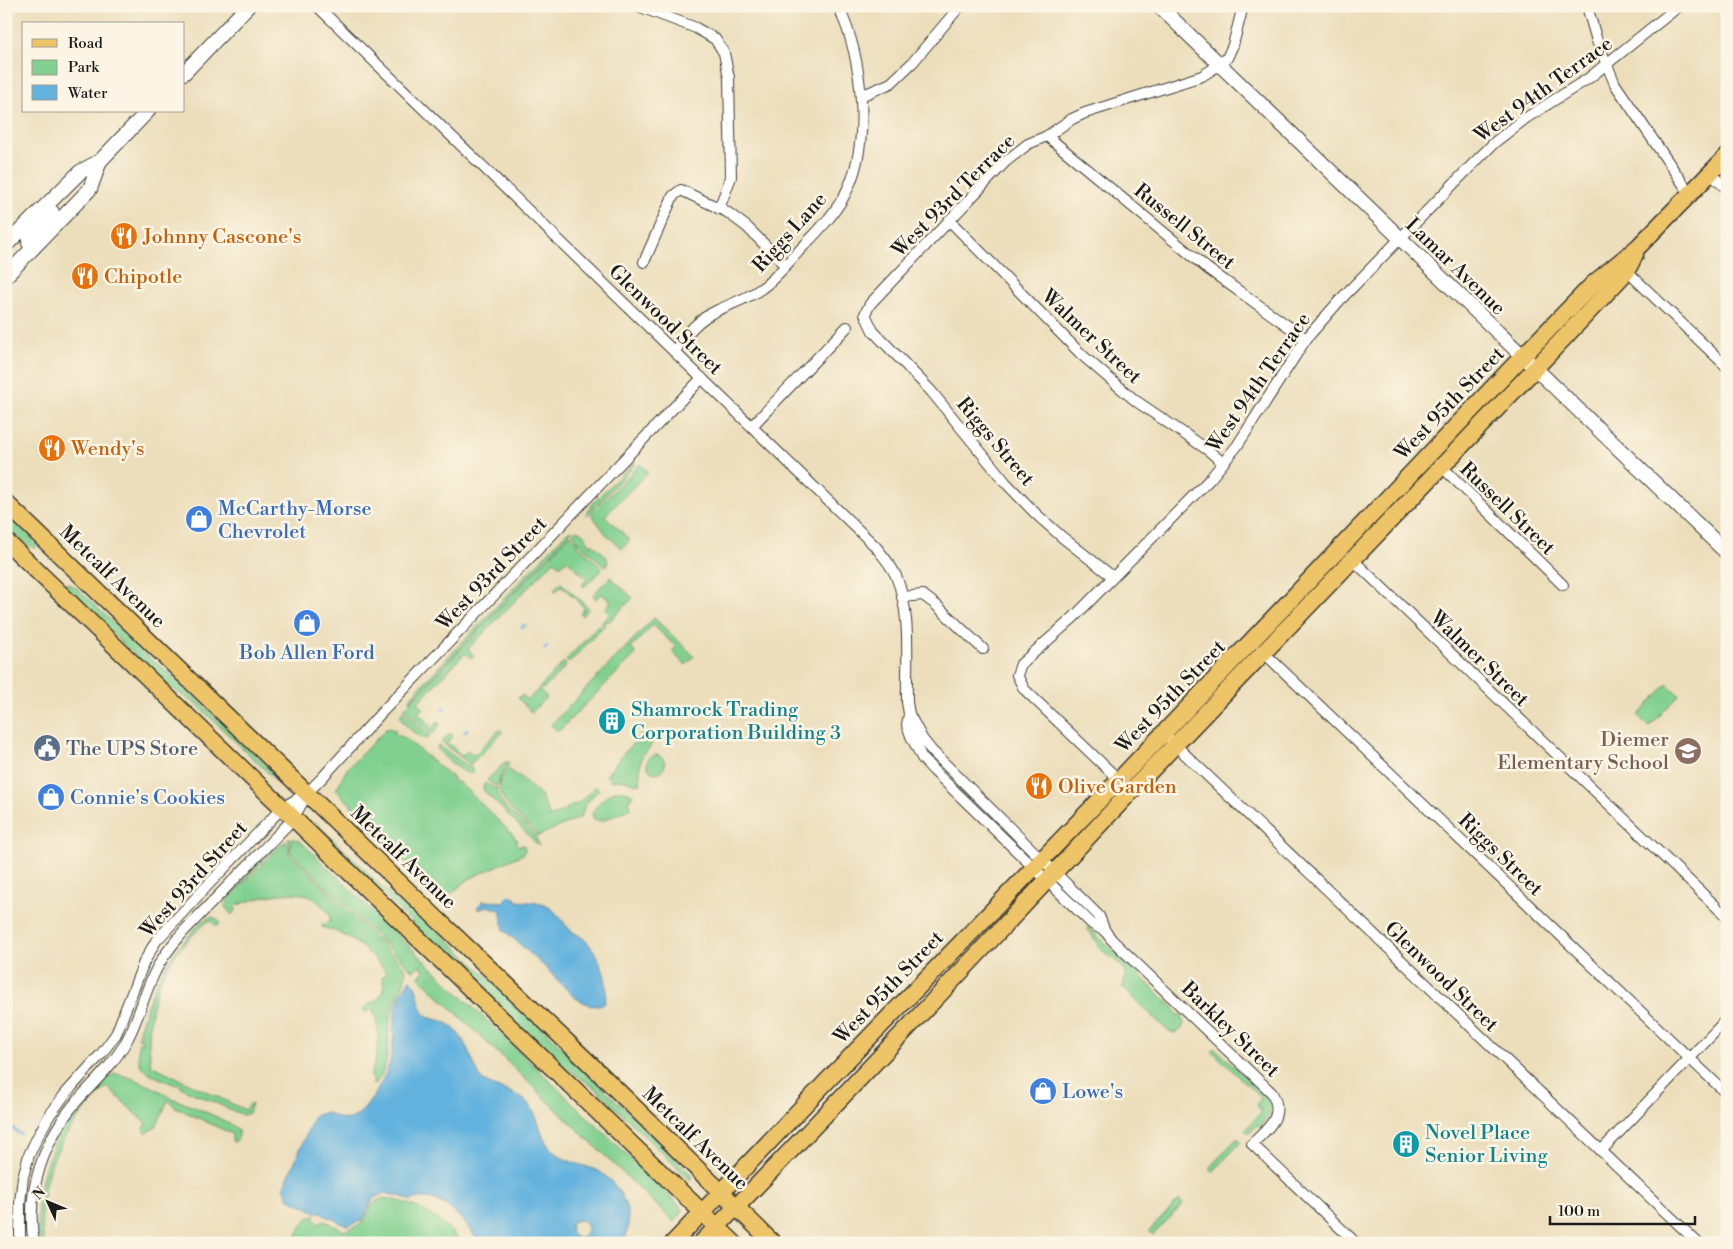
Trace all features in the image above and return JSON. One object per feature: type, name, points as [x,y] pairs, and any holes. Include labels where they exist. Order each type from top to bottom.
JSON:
[{"type":"main road","name":"West 95th Street","points":[[673,1243],[1119,780],[1592,284],[1638,248],[1727,156]]},
{"type":"main road","name":"West 95th Street","points":[[701,1243],[1535,369],[1627,271],[1638,248]]},
{"type":"main road","name":"Metcalf Avenue","points":[[6,502],[586,1060],[773,1243]]},
{"type":"main road","points":[[6,541],[734,1243]]},
{"type":"main road","points":[[40,574],[55,550]]},
{"type":"main road","points":[[857,1081],[866,1057],[903,1015],[905,1011],[900,1006]]},
{"type":"street","points":[[185,72],[248,6]]},
{"type":"street","name":"Glenwood Street","points":[[317,6],[876,547],[896,576],[902,597]]},
{"type":"street","points":[[638,6],[696,28],[715,39],[724,53],[729,78],[731,177],[719,209]]},
{"type":"street","name":"Riggs Lane","points":[[675,352],[686,334],[702,320],[716,311],[748,298],[763,288],[829,219],[849,186],[859,150],[861,96],[852,41],[838,6]]},
{"type":"street","points":[[861,96],[891,83],[913,62],[960,6]]},
{"type":"street","name":"Lamar Avenue","points":[[1160,6],[1399,239],[1727,553]]},
{"type":"street","points":[[1219,65],[1227,58],[1233,45],[1243,6]]},
{"type":"street","points":[[1588,6],[1597,41],[1615,84],[1690,194]]},
{"type":"street","name":"West 94th Terrace","points":[[1119,780],[1024,689],[1017,675],[1021,664],[1073,618],[1205,485],[1237,446],[1306,339],[1340,300],[1495,142],[1526,118],[1589,78],[1679,6]]},
{"type":"street","name":"West 93rd Terrace","points":[[864,314],[870,304],[949,220],[1005,162],[1028,144],[1047,136],[1072,119],[1202,76],[1219,65]]},
{"type":"street","points":[[6,245],[72,179],[80,172],[100,161],[147,112]]},
{"type":"street","name":"Russell Street","points":[[1047,136],[1208,269],[1306,339]]},
{"type":"street","points":[[6,276],[90,189],[100,161]]},
{"type":"street","points":[[1710,173],[1727,189]]},
{"type":"street","points":[[33,248],[29,243],[30,236],[74,188],[72,179]]},
{"type":"street","points":[[644,262],[673,196],[681,190],[719,209],[747,228],[785,265]]},
{"type":"street","name":"Walmer Street","points":[[949,220],[1090,362],[1136,401],[1208,450],[1223,463]]},
{"type":"street","points":[[6,266],[24,247],[22,241],[16,235]]},
{"type":"street","points":[[1627,271],[1727,367]]},
{"type":"street","name":"Riggs Street","points":[[864,314],[873,331],[931,391],[1006,483],[1062,537],[1113,577]]},
{"type":"street","points":[[752,426],[847,327]]},
{"type":"street","name":"West 93rd Street","points":[[34,1243],[32,1220],[36,1180],[49,1143],[58,1127],[77,1102],[114,1062],[138,1017],[158,966],[170,948],[288,813],[396,697],[702,378]]},
{"type":"street","name":"Russell Street","points":[[1429,455],[1563,585]]},
{"type":"street","name":"Walmer Street","points":[[1340,548],[1727,917]]},
{"type":"street","points":[[902,597],[923,595],[983,650]]},
{"type":"street","name":"Barkley Street","points":[[902,597],[905,616],[907,702],[909,714],[927,746],[1051,876],[1092,924],[1105,931],[1112,940],[1272,1093],[1277,1103],[1277,1114],[1272,1123],[1252,1144],[1356,1243]]},
{"type":"street","name":"Riggs Street","points":[[1251,641],[1727,1094]]},
{"type":"street","name":"Glenwood Street","points":[[1164,733],[1698,1243]]},
{"type":"street","name":"West 93rd Street","points":[[20,1243],[20,1203],[23,1177],[29,1155],[46,1121],[66,1093],[102,1053],[116,1034],[144,962],[156,941],[205,888],[288,813]]},
{"type":"street","points":[[1601,1151],[1727,1019]]},
{"type":"street","points":[[46,1121],[58,1127]]},
{"type":"green space","points":[[636,463],[586,515],[600,496],[632,464]]},
{"type":"green space","points":[[640,464],[648,472],[605,516],[630,540],[622,549],[606,534],[591,514]]},
{"type":"green space","points":[[6,516],[32,537],[37,546],[35,549],[24,543],[6,526]]},
{"type":"green space","points":[[573,530],[410,701],[414,693],[567,532]]},
{"type":"green space","points":[[576,530],[584,534],[590,545],[592,543],[605,555],[608,561],[606,566],[580,544],[573,533]]},
{"type":"green space","points":[[571,534],[579,546],[603,569],[584,587],[582,584],[587,579],[567,560],[560,566],[554,561],[468,649],[473,654],[473,657],[465,653],[418,702],[423,708],[418,713],[431,725],[429,727],[431,729],[438,722],[440,725],[433,734],[430,733],[404,709]]},
{"type":"green space","points":[[610,577],[633,598],[609,622],[607,620],[604,627],[601,623],[610,614],[605,609],[611,602],[602,594],[596,599],[593,595]]},
{"type":"green space","points":[[560,582],[589,608],[582,616],[580,614],[584,608],[562,586],[556,591],[554,590]]},
{"type":"green space","points":[[68,583],[78,589],[151,659],[171,674],[275,773],[283,783],[281,785],[196,704],[162,682],[65,587],[64,585]]},
{"type":"green space","points":[[654,618],[694,656],[686,665],[672,652],[676,647],[653,625],[631,648],[636,654],[558,732],[551,725]]},
{"type":"green space","points":[[598,626],[602,628],[569,663],[566,660]]},
{"type":"green space","points":[[564,662],[567,665],[544,689],[540,690],[546,698],[532,712],[530,711],[518,698],[522,695],[528,700]]},
{"type":"green space","points":[[1667,684],[1679,695],[1649,727],[1638,716]]},
{"type":"green space","points":[[403,711],[430,737],[422,738],[408,727],[400,717]]},
{"type":"green space","points":[[387,728],[396,730],[395,734],[405,738],[454,779],[455,783],[457,781],[464,787],[513,835],[518,841],[516,843],[519,846],[524,845],[525,850],[523,854],[469,879],[448,896],[407,863],[373,832],[336,790],[347,769]]},
{"type":"green space","points":[[500,729],[503,732],[473,760],[471,765],[441,742],[450,733],[453,736],[447,743],[448,745],[450,744],[462,756],[468,751],[474,755]]},
{"type":"green space","points":[[643,733],[652,743],[642,758],[640,785],[625,780],[611,781],[606,776],[622,755]]},
{"type":"green space","points":[[438,745],[472,769],[474,773],[464,772],[459,769],[437,750]]},
{"type":"green space","points":[[656,755],[662,758],[665,764],[662,770],[656,773],[650,770],[647,764],[650,758]]},
{"type":"green space","points":[[505,762],[509,762],[509,764],[501,774],[498,786],[493,785],[487,780]]},
{"type":"green space","points":[[508,768],[541,796],[550,817],[578,803],[596,786],[599,789],[585,805],[581,817],[538,836],[515,814],[502,797],[500,788],[501,778]]},
{"type":"green space","points":[[485,783],[493,788],[497,788],[499,798],[504,806],[531,831],[539,846],[484,791],[483,786]]},
{"type":"green space","points":[[615,791],[625,791],[633,794],[629,801],[631,808],[602,821],[594,819],[592,814],[599,803]]},
{"type":"green space","points":[[315,822],[398,902],[431,924],[533,1019],[687,1170],[692,1177],[690,1180],[595,1088],[557,1062],[319,833],[313,824]]},
{"type":"green space","points":[[288,838],[299,840],[680,1206],[682,1213],[674,1222],[419,977],[424,970],[420,965],[413,971],[292,854],[290,850],[291,843]]},
{"type":"green space","points":[[283,839],[279,844],[225,901],[228,895]]},
{"type":"green space","points":[[287,841],[289,843],[289,853],[405,967],[405,978],[390,1021],[388,1050],[384,1068],[381,1077],[375,1084],[372,1083],[374,1080],[370,1076],[378,1042],[376,1017],[373,1009],[365,1012],[362,1009],[382,994],[382,977],[387,973],[358,944],[341,934],[322,927],[323,924],[330,922],[330,914],[312,897],[292,893],[251,900],[235,906],[236,911],[233,914],[225,907],[226,902]]},
{"type":"green space","points":[[212,917],[220,922],[219,925],[216,926],[210,920],[193,935],[179,950],[159,984],[153,1002],[150,1022],[151,1065],[245,1110],[249,1104],[252,1104],[249,1113],[243,1115],[186,1090],[180,1086],[179,1082],[177,1085],[153,1075],[140,1065],[139,1059],[138,1044],[142,1042],[142,1039],[139,1039],[138,1034],[152,993],[164,968],[200,923]]},
{"type":"green space","points":[[1088,927],[1175,1009],[1177,1016],[1179,1014],[1182,1016],[1184,1024],[1181,1030],[1175,1033],[1168,1031],[1122,987],[1125,979],[1123,969],[1101,949],[1087,929]]},
{"type":"green space","points":[[1215,1048],[1265,1095],[1269,1102],[1270,1114],[1259,1127],[1257,1125],[1249,1134],[1245,1130],[1262,1112],[1256,1105],[1261,1098],[1212,1051]]},
{"type":"green space","points":[[114,1074],[137,1080],[173,1100],[220,1118],[235,1127],[239,1132],[238,1138],[235,1142],[232,1141],[232,1134],[175,1107],[168,1100],[156,1127],[146,1133],[143,1130],[147,1124],[107,1087],[77,1120],[64,1138],[54,1157],[47,1176],[43,1197],[44,1243],[39,1243],[38,1205],[45,1167],[52,1149],[71,1116],[93,1092]]},
{"type":"green space","points":[[1237,1138],[1241,1142],[1213,1172],[1209,1168]]},
{"type":"green space","points":[[383,1198],[416,1207],[427,1213],[437,1219],[461,1243],[294,1243],[302,1225],[308,1219],[316,1216],[314,1219],[321,1223],[323,1220],[345,1231],[362,1224],[373,1203]]},
{"type":"green space","points":[[1179,1200],[1183,1204],[1153,1235],[1149,1231]]},
{"type":"water","points":[[512,895],[517,901],[532,902],[551,908],[569,929],[583,938],[590,946],[603,970],[606,988],[604,1004],[591,1006],[574,997],[544,966],[504,930],[500,909],[485,906],[480,910],[477,907],[483,901],[503,902]]},
{"type":"water","points":[[410,979],[417,991],[423,1011],[429,1017],[447,1023],[456,1030],[465,1043],[482,1080],[521,1097],[531,1107],[545,1141],[558,1155],[600,1172],[616,1187],[627,1209],[628,1226],[624,1243],[479,1243],[459,1217],[441,1203],[431,1199],[420,1198],[410,1201],[403,1197],[384,1193],[373,1199],[362,1221],[347,1226],[321,1212],[318,1213],[288,1198],[284,1187],[314,1116],[327,1112],[340,1119],[349,1119],[363,1110],[376,1093],[389,1064],[396,1007]],"holes":[[[579,1220],[585,1222],[587,1230],[585,1234],[580,1237],[574,1237],[570,1230],[572,1222]]]},
{"type":"waterway","points":[[6,1123],[20,1134]]},
{"type":"place","name":"Johnny Cascone's","points":[[124,236]]},
{"type":"place","name":"Chipotle","points":[[85,276]]},
{"type":"place","name":"Wendy's","points":[[52,448]]},
{"type":"place","name":"McCarthy-Morse Chevrolet","points":[[199,519]]},
{"type":"place","name":"Bob Allen Ford","points":[[307,623]]},
{"type":"place","name":"Shamrock Trading Corporation Building 3","points":[[612,721]]},
{"type":"place","name":"The UPS Store","points":[[47,748]]},
{"type":"place","name":"Diemer Elementary School","points":[[1688,751]]},
{"type":"place","name":"Olive Garden","points":[[1039,786]]},
{"type":"place","name":"Connie's Cookies","points":[[51,797]]},
{"type":"place","name":"Lowe's","points":[[1043,1091]]},
{"type":"place","name":"Novel Place Senior Living","points":[[1406,1144]]}]
